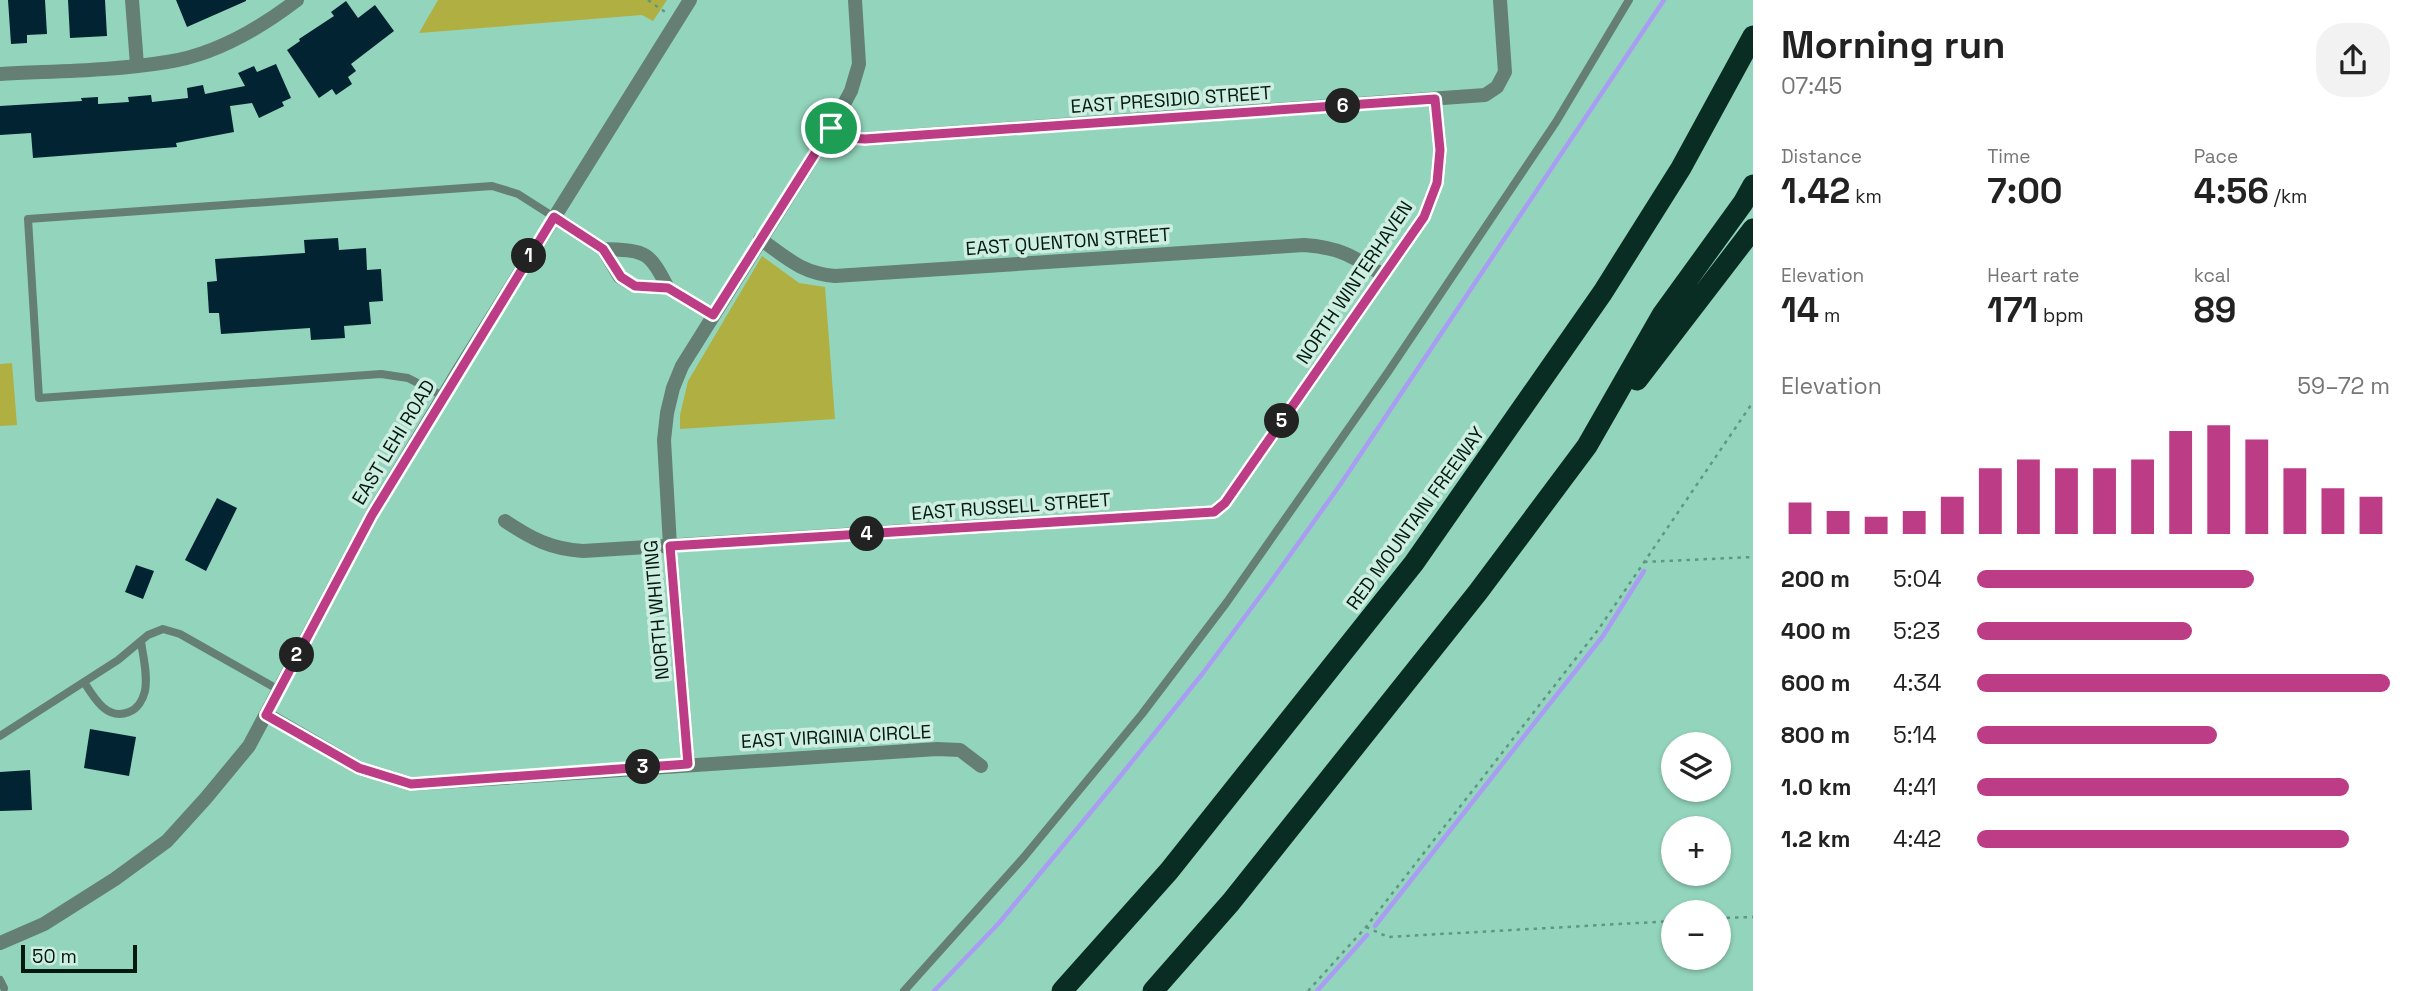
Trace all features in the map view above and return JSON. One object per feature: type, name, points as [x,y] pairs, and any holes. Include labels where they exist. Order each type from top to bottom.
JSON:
[{"type":"highway","name":"RED MOUNTAIN FREEWAY","points":[[1062,991],[1169,871],[1413,563],[1603,292],[1681,168],[1753,36]]},
{"type":"highway","points":[[1587,446],[1662,315],[1743,203],[1753,185]]},
{"type":"highway","points":[[1153,991],[1231,902],[1419,667],[1753,229]]},
{"type":"street","points":[[132,0],[136,65]]},
{"type":"street","points":[[0,74],[168,62],[227,43],[261,25],[297,0]]},
{"type":"street","name":"EAST LEHI ROAD","points":[[0,943],[44,924],[115,879],[167,841],[249,746],[372,515],[443,396],[690,0]]},
{"type":"street","name":"NORTH WHITING","points":[[688,764],[670,546],[664,440],[667,412],[682,366],[851,92],[859,64],[855,0]]},
{"type":"street","name":"EAST PRESIDIO STREET","points":[[831,128],[847,138],[865,139],[1485,95],[1497,87],[1505,72],[1500,0]]},
{"type":"street","name":"NORTH WINTERHAVEN","points":[[1225,503],[1424,217],[1437,183],[1440,150],[1435,99]]},
{"type":"street","points":[[554,217],[603,249],[621,277],[635,286],[668,288],[713,315]]},
{"type":"street","name":"EAST QUENTON STREET","points":[[760,239],[801,268],[814,274],[835,276],[1304,245],[1327,247],[1350,255],[1383,275]]},
{"type":"street","points":[[603,249],[639,250],[655,261],[668,288]]},
{"type":"street","name":"EAST RUSSELL STREET","points":[[505,521],[533,540],[564,550],[583,551],[1214,512],[1225,503]]},
{"type":"street","name":"EAST VIRGINIA CIRCLE","points":[[266,715],[359,768],[411,784],[937,749],[960,750],[981,766]]},
{"type":"lane","points":[[904,991],[1024,857],[1142,713],[1227,602],[1388,372],[1556,122],[1629,0]]},
{"type":"lane","points":[[443,396],[408,378],[381,374],[39,398],[28,219],[492,186],[518,194],[554,217]]},
{"type":"lane","points":[[0,736],[163,629],[180,634],[279,690]]},
{"type":"lane","points":[[84,682],[97,702],[112,714],[124,714],[134,710],[145,692],[146,674],[141,641]]},
{"type":"path","points":[[648,0],[678,20]]},
{"type":"path","points":[[1308,991],[1366,927],[1598,629],[1753,402]]},
{"type":"path","points":[[1644,562],[1753,557]]},
{"type":"path","points":[[1731,917],[1753,916]]},
{"type":"path","points":[[1366,927],[1388,937],[1661,922]]},
{"type":"shaded area","points":[[438,0],[667,0],[653,21],[642,15],[419,33]]},
{"type":"shaded area","points":[[762,256],[799,283],[825,287],[835,419],[680,429],[680,415],[688,381]]},
{"type":"shaded area","points":[[12,363],[17,425],[0,426],[0,364]]},
{"type":"building","points":[[8,0],[45,0],[47,34],[27,35],[27,43],[11,44]]},
{"type":"building","points":[[68,0],[105,0],[107,36],[70,38]]},
{"type":"building","points":[[176,0],[246,0],[246,1],[187,27]]},
{"type":"building","points":[[346,1],[358,18],[375,5],[394,31],[351,64],[356,71],[348,77],[352,84],[336,95],[332,89],[319,98],[287,50],[334,16],[331,12]]},
{"type":"building","points":[[276,64],[291,98],[282,102],[284,106],[259,118],[252,103],[230,106],[234,132],[176,143],[177,147],[33,158],[31,133],[0,135],[0,106],[82,101],[81,98],[98,97],[98,104],[129,102],[128,97],[151,95],[152,102],[188,98],[187,88],[203,85],[205,94],[245,86],[238,73],[254,66],[257,72]]},
{"type":"building","points":[[338,238],[339,250],[366,248],[367,270],[381,269],[383,301],[369,302],[371,324],[344,326],[345,338],[311,340],[310,328],[221,334],[219,313],[209,313],[207,282],[217,281],[215,259],[305,253],[304,240]]},
{"type":"building","points":[[217,498],[237,508],[206,571],[185,560]]},
{"type":"building","points":[[136,565],[154,571],[143,599],[125,592]]},
{"type":"building","points":[[90,729],[136,737],[129,776],[84,768]]},
{"type":"building","points":[[30,770],[32,810],[0,811],[0,772]]},
{"type":"waterway","points":[[934,991],[999,923],[1114,784],[1203,673],[1270,583],[1340,485],[1664,0]]},
{"type":"waterway","points":[[1375,926],[1603,636],[1644,571]]},
{"type":"waterway","points":[[1317,991],[1367,935]]},
{"type":"route","points":[[1435,99],[1440,150],[1437,183],[1424,217],[1225,503],[1214,512],[670,546],[688,764],[411,784],[359,768],[266,715],[372,515],[554,217],[603,249],[621,277],[635,286],[668,288],[713,315],[831,128],[847,138],[865,139],[1435,99]]}]
